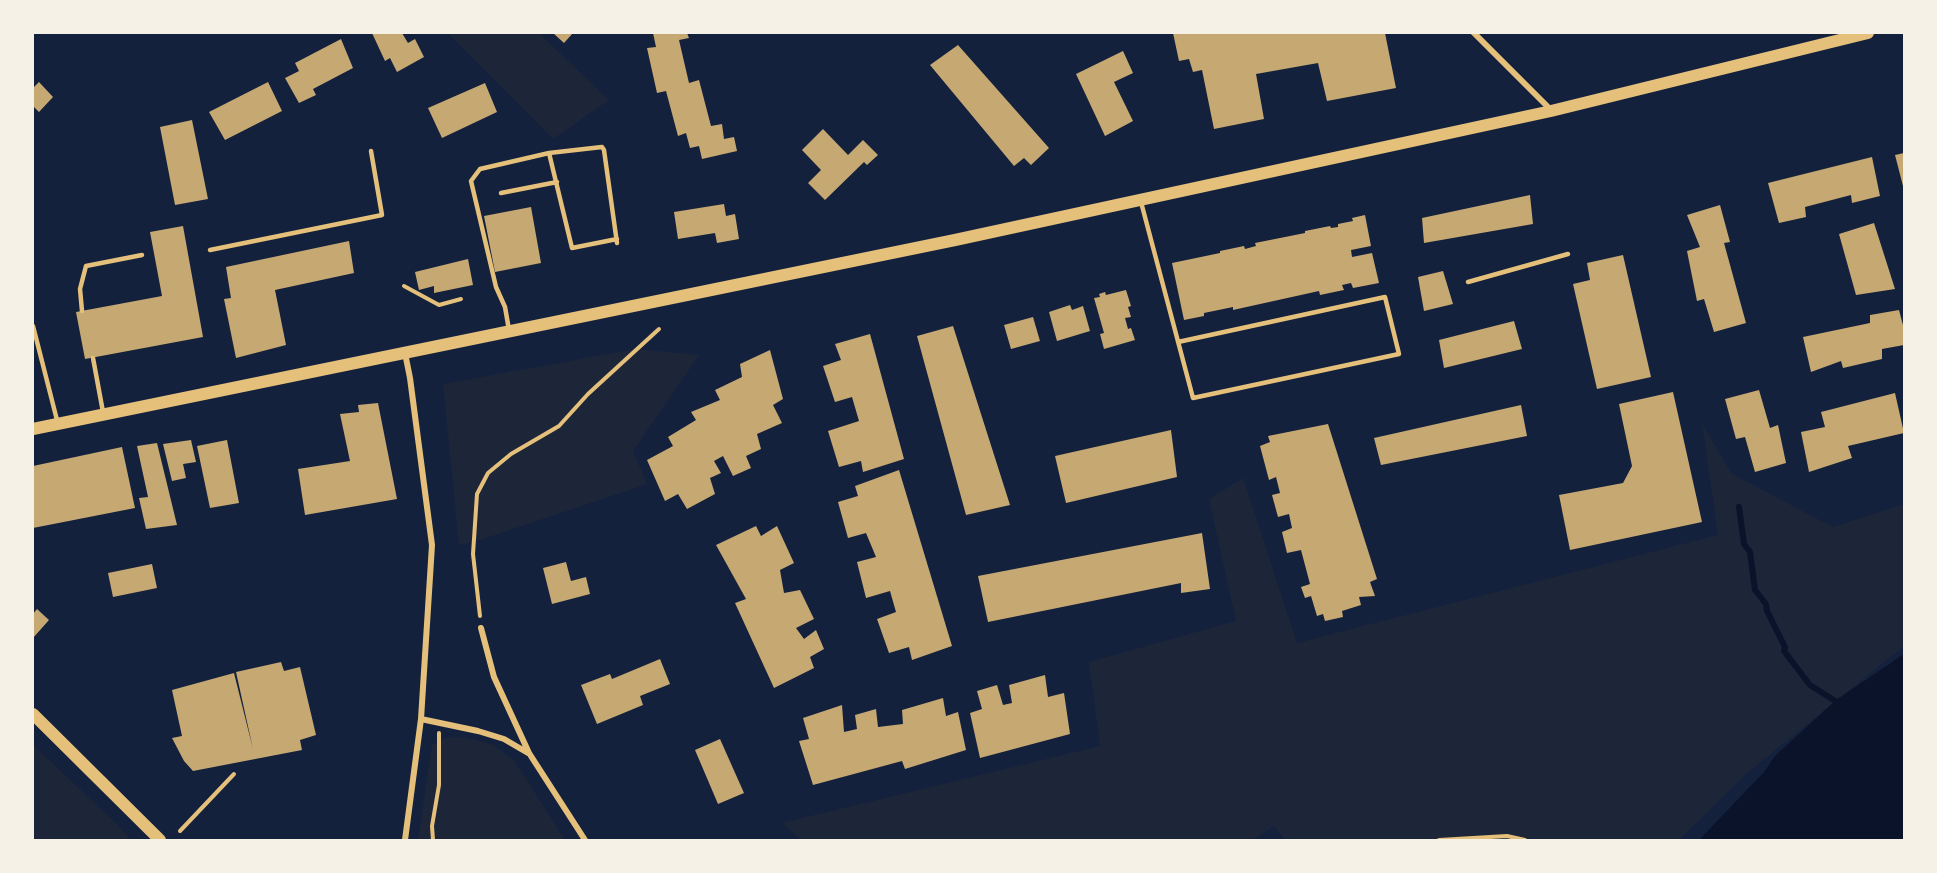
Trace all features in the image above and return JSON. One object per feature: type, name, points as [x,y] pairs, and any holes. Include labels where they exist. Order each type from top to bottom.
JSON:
[{"type":"main road","points":[[33,429],[509,332],[1551,111],[1868,33]]},
{"type":"main road","points":[[33,714],[160,840]]},
{"type":"street","points":[[1474,33],[1551,111]]},
{"type":"street","points":[[405,353],[432,545],[421,719],[405,840]]},
{"type":"street","points":[[481,628],[494,677],[529,753],[585,840]]},
{"type":"street","points":[[421,719],[504,739],[529,753]]},
{"type":"lane","points":[[509,332],[505,307],[496,287],[471,181],[480,169],[549,153],[598,146],[603,148],[617,241],[572,248],[549,153]]},
{"type":"lane","points":[[210,250],[382,215],[371,151]]},
{"type":"lane","points":[[501,193],[556,182]]},
{"type":"lane","points":[[1141,199],[1178,342],[1193,398],[1399,354],[1385,297],[1178,342]]},
{"type":"lane","points":[[1468,282],[1568,254]]},
{"type":"lane","points":[[82,311],[80,289],[86,266],[142,255]]},
{"type":"lane","points":[[33,326],[58,424]]},
{"type":"lane","points":[[93,358],[104,415]]},
{"type":"path","points":[[404,286],[439,304],[461,299]]},
{"type":"path","points":[[481,628],[473,554],[477,494],[488,473],[512,454],[559,426],[588,394],[658,329]]},
{"type":"path","points":[[433,840],[432,826],[440,784],[439,723]]},
{"type":"path","points":[[180,831],[234,774]]},
{"type":"path","points":[[1439,840],[1507,836],[1525,840]]},
{"type":"shaded area","points":[[448,33],[539,33],[609,100],[553,139]]},
{"type":"shaded area","points":[[636,349],[699,355],[633,451],[647,484],[459,545],[443,384]]},
{"type":"shaded area","points":[[1702,423],[1732,474],[1833,527],[1904,504],[1904,646],[1747,773],[1679,840],[1285,840],[1274,826],[1253,840],[801,840],[782,823],[1100,746],[1089,662],[1236,621],[1209,499],[1243,478],[1297,643],[1718,535]]},
{"type":"shaded area","points":[[1904,654],[1904,839],[1699,840],[1764,772],[1775,756],[1836,700]]},
{"type":"shaded area","points":[[464,737],[493,745],[514,760],[565,840],[418,840],[432,745],[445,738]]},
{"type":"shaded area","points":[[33,745],[117,824],[131,840],[33,840]]},
{"type":"building","points":[[372,33],[402,33],[408,43],[415,39],[424,57],[397,72],[390,58],[385,61]]},
{"type":"building","points":[[553,33],[573,33],[564,43]]},
{"type":"building","points":[[653,33],[687,33],[689,38],[679,40],[689,83],[699,80],[711,126],[722,124],[724,139],[734,137],[737,151],[702,159],[699,146],[690,148],[686,133],[678,136],[666,91],[657,93],[647,48],[656,47]]},
{"type":"building","points":[[1173,33],[1385,33],[1396,88],[1327,101],[1318,63],[1256,74],[1264,119],[1214,129],[1202,70],[1193,72],[1189,59],[1179,61]]},
{"type":"building","points":[[341,39],[353,68],[313,89],[316,95],[299,103],[285,78],[299,71],[295,63]]},
{"type":"building","points":[[958,45],[1049,148],[1031,165],[1024,158],[1014,166],[930,65]]},
{"type":"building","points":[[1123,51],[1133,73],[1114,82],[1133,121],[1105,136],[1076,74]]},
{"type":"building","points":[[39,82],[53,97],[39,112],[33,106],[33,88]]},
{"type":"building","points":[[268,82],[282,111],[225,140],[209,112]]},
{"type":"building","points":[[485,83],[497,112],[442,138],[428,108]]},
{"type":"building","points":[[192,120],[208,199],[175,205],[160,127]]},
{"type":"building","points":[[823,129],[848,155],[863,140],[878,155],[867,165],[864,162],[825,200],[808,183],[821,170],[802,150]]},
{"type":"building","points":[[1904,153],[1904,186],[1903,186],[1895,155]]},
{"type":"building","points":[[1872,157],[1880,196],[1852,203],[1851,195],[1805,207],[1806,217],[1779,223],[1768,183]]},
{"type":"building","points":[[1530,195],[1533,224],[1424,243],[1422,218]]},
{"type":"building","points":[[724,204],[726,216],[735,214],[739,239],[717,243],[715,233],[678,239],[674,212]]},
{"type":"building","points":[[1720,205],[1730,242],[1724,243],[1746,323],[1714,332],[1704,299],[1697,301],[1687,251],[1700,247],[1687,215]]},
{"type":"building","points":[[531,207],[541,263],[495,272],[484,216]]},
{"type":"building","points":[[1365,215],[1371,246],[1351,250],[1352,257],[1372,253],[1379,283],[1353,288],[1351,283],[1342,285],[1344,290],[1320,295],[1319,291],[1233,310],[1233,307],[1184,320],[1172,263],[1244,246],[1245,249],[1256,246],[1255,243],[1305,233],[1305,231],[1330,226],[1331,228],[1338,227],[1338,224],[1353,221],[1352,218]]},
{"type":"building","points":[[1874,223],[1895,289],[1856,295],[1839,234]]},
{"type":"building","points":[[183,226],[203,337],[85,359],[76,312],[162,296],[150,232]]},
{"type":"building","points":[[349,241],[354,273],[275,290],[286,345],[236,358],[224,299],[231,298],[226,267]]},
{"type":"building","points":[[1623,255],[1651,377],[1597,389],[1573,284],[1590,280],[1587,263]]},
{"type":"building","points":[[468,259],[473,285],[434,293],[434,286],[419,290],[415,272]]},
{"type":"building","points":[[1443,271],[1453,304],[1424,311],[1418,277]]},
{"type":"building","points":[[1126,290],[1131,306],[1128,307],[1131,317],[1125,318],[1128,329],[1131,328],[1135,340],[1104,349],[1100,334],[1104,333],[1094,298],[1100,297],[1099,294],[1105,292],[1106,295]]},
{"type":"building","points":[[1070,305],[1072,310],[1083,306],[1090,331],[1057,341],[1049,312]]},
{"type":"building","points":[[1899,310],[1904,329],[1904,345],[1882,349],[1882,359],[1843,368],[1841,361],[1811,372],[1803,337],[1870,323],[1870,315]]},
{"type":"building","points":[[1033,317],[1040,341],[1011,349],[1004,325]]},
{"type":"building","points":[[1514,321],[1522,349],[1444,368],[1439,340]]},
{"type":"building","points":[[953,326],[1010,505],[966,515],[917,336]]},
{"type":"building","points":[[870,334],[904,459],[863,472],[861,461],[839,467],[828,431],[859,421],[852,397],[835,402],[823,366],[841,360],[835,344]]},
{"type":"building","points":[[770,350],[783,399],[773,405],[782,423],[757,434],[761,449],[746,456],[751,468],[733,476],[723,456],[714,461],[721,473],[710,478],[715,494],[687,509],[678,494],[665,501],[647,460],[673,446],[668,437],[696,420],[691,412],[720,400],[715,390],[742,377],[740,364]]},
{"type":"building","points":[[1759,390],[1770,428],[1778,425],[1786,463],[1755,472],[1745,437],[1736,439],[1725,399]]},
{"type":"building","points":[[1673,392],[1702,522],[1570,550],[1559,495],[1623,483],[1632,466],[1619,404]]},
{"type":"building","points":[[1895,393],[1904,433],[1848,446],[1852,458],[1809,472],[1801,432],[1825,427],[1821,412]]},
{"type":"building","points":[[378,403],[397,499],[305,515],[298,469],[350,461],[340,414],[359,412],[358,405]]},
{"type":"building","points":[[1521,405],[1527,436],[1381,465],[1374,438]]},
{"type":"building","points":[[1328,424],[1377,579],[1370,582],[1375,596],[1359,597],[1361,605],[1342,611],[1343,617],[1325,621],[1323,614],[1317,616],[1311,596],[1305,598],[1301,587],[1310,584],[1301,550],[1287,553],[1282,532],[1292,528],[1289,514],[1278,517],[1272,495],[1280,493],[1276,477],[1269,480],[1260,446],[1270,442],[1268,436]]},
{"type":"building","points":[[1171,430],[1177,477],[1066,503],[1055,456]]},
{"type":"building","points":[[191,440],[196,462],[183,464],[186,478],[172,481],[163,444]]},
{"type":"building","points":[[227,440],[239,503],[210,508],[197,446]]},
{"type":"building","points":[[157,443],[177,525],[146,529],[139,498],[148,497],[137,446]]},
{"type":"building","points":[[122,447],[135,508],[33,528],[33,466]]},
{"type":"building","points":[[899,470],[952,646],[912,660],[909,647],[889,653],[877,619],[896,612],[890,591],[866,598],[857,562],[876,557],[866,533],[848,538],[838,502],[858,496],[855,486]]},
{"type":"building","points":[[756,526],[761,536],[777,526],[794,563],[780,570],[784,593],[800,590],[814,619],[796,628],[804,639],[816,630],[824,649],[810,657],[814,668],[774,688],[735,603],[746,599],[716,545]]},
{"type":"building","points":[[1202,533],[1210,589],[1181,593],[1181,583],[988,622],[978,576]]},
{"type":"building","points":[[566,562],[571,581],[586,577],[590,594],[552,604],[543,568]]},
{"type":"building","points":[[152,564],[157,588],[113,597],[108,573]]},
{"type":"building","points":[[37,609],[49,620],[33,638],[33,614]]},
{"type":"building","points":[[660,659],[670,684],[640,696],[643,705],[597,724],[581,685],[610,674],[612,679]]},
{"type":"building","points":[[281,662],[284,671],[300,667],[316,735],[300,740],[302,750],[193,771],[184,761],[172,738],[182,736],[172,690],[234,673],[253,749],[236,672]]},
{"type":"building","points":[[1045,675],[1048,697],[1064,693],[1070,734],[980,758],[970,713],[982,709],[977,691],[997,685],[1003,705],[1012,703],[1009,685]]},
{"type":"building","points":[[943,698],[946,716],[958,712],[966,750],[905,769],[902,761],[813,785],[799,741],[809,739],[803,718],[842,705],[844,732],[857,729],[855,715],[876,709],[878,727],[903,724],[902,710]]},
{"type":"building","points":[[720,739],[744,793],[718,804],[695,750]]},
{"type":"waterway","points":[[1739,507],[1744,544],[1750,552],[1755,590],[1766,604],[1767,611],[1785,647],[1784,651],[1810,685],[1840,704]]}]
